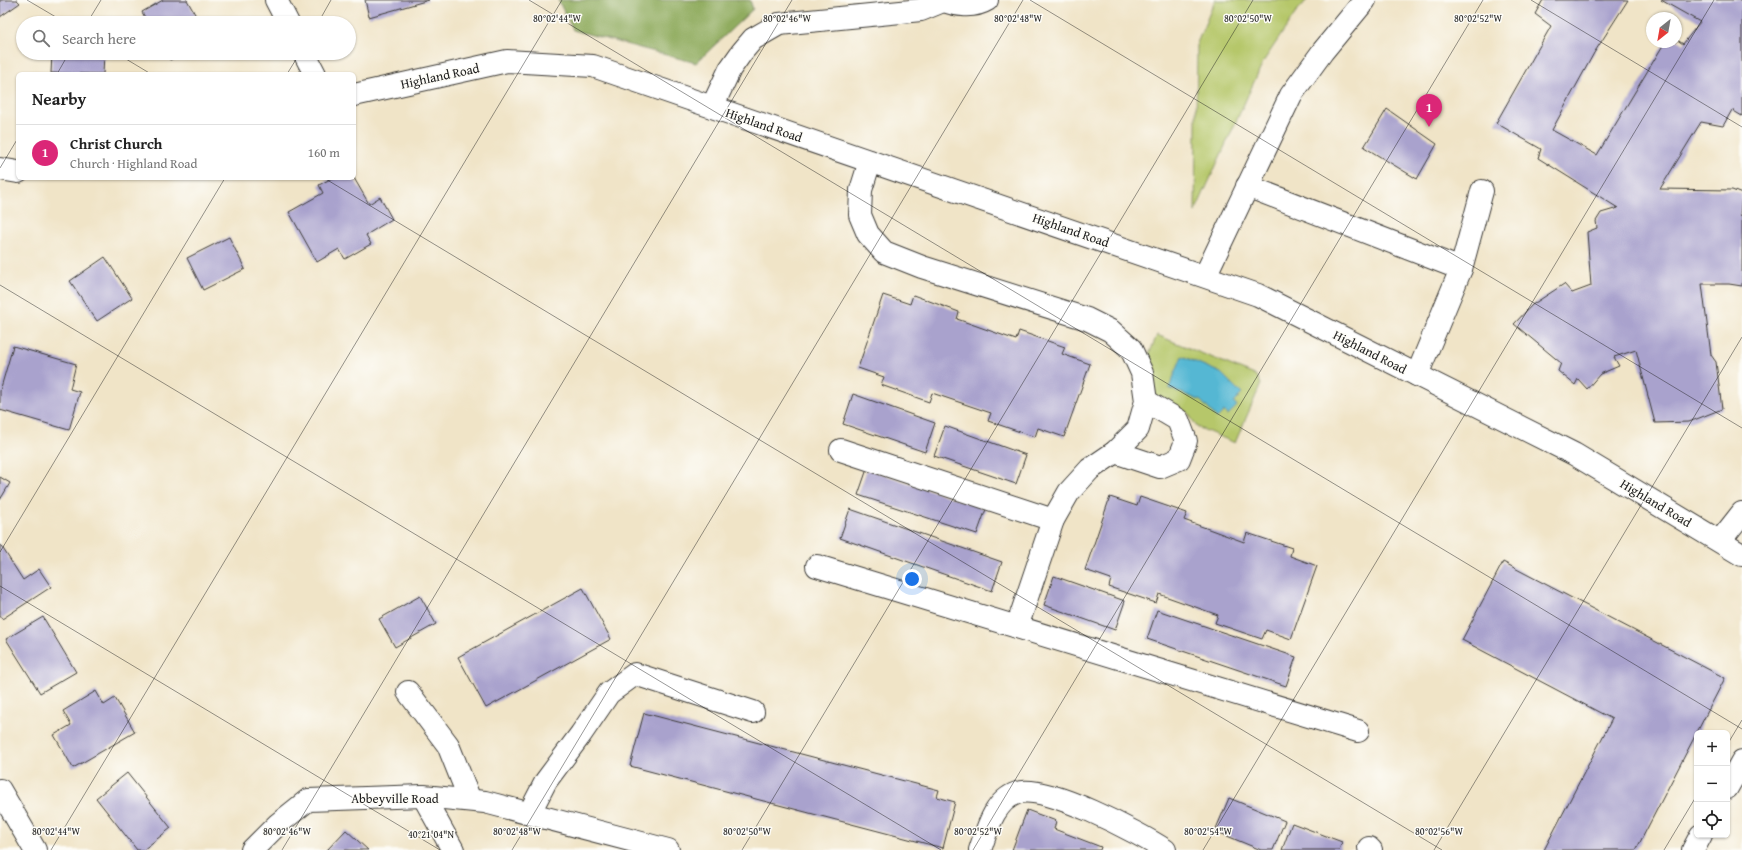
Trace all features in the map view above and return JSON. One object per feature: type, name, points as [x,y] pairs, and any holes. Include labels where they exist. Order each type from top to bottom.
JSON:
[{"type":"street","points":[[276,0],[284,16]]},
{"type":"street","points":[[712,107],[730,69],[742,52],[754,39],[779,24],[921,10],[942,0],[962,6],[982,3],[987,0]]},
{"type":"street","points":[[1205,276],[1290,95],[1322,51],[1364,0]]},
{"type":"street","points":[[308,60],[314,72]]},
{"type":"street","name":"Highland Road","points":[[356,95],[507,61],[593,66],[1258,295],[1574,454],[1742,555]]},
{"type":"street","points":[[870,161],[861,190],[860,215],[868,234],[884,252],[922,267],[1087,319],[1111,331],[1131,349],[1142,373],[1146,401],[1138,429],[1115,452],[1090,470],[1069,492],[1053,520],[1016,627]]},
{"type":"street","points":[[0,169],[16,172]]},
{"type":"street","points":[[1247,186],[1461,269]]},
{"type":"street","points":[[1417,375],[1461,269],[1482,191]]},
{"type":"street","points":[[1115,452],[1160,467],[1179,458],[1186,441],[1178,420],[1146,401]]},
{"type":"street","points":[[841,450],[1053,520]]},
{"type":"street","points":[[1720,541],[1742,513]]},
{"type":"street","points":[[817,566],[1358,731]]},
{"type":"street","points":[[529,814],[546,781],[609,693],[635,674],[753,712]]},
{"type":"street","points":[[408,692],[448,745],[470,800]]},
{"type":"street","points":[[1730,783],[1742,761]]},
{"type":"street","points":[[0,790],[35,850]]},
{"type":"street","points":[[980,850],[993,816],[999,806],[1016,793],[1027,791],[1046,795],[1096,812],[1133,831],[1165,850]]},
{"type":"street","points":[[423,796],[453,850]]},
{"type":"street","name":"Abbeyville Road","points":[[252,850],[278,824],[308,800],[423,796],[485,802],[668,850]]},
{"type":"street","points":[[1693,850],[1699,838]]},
{"type":"green space","points":[[558,0],[750,0],[753,9],[696,63],[573,30]]},
{"type":"green space","points":[[1215,0],[1307,0],[1297,11],[1263,62],[1195,212],[1197,43]]},
{"type":"green space","points":[[1157,335],[1257,376],[1261,384],[1235,443],[1197,427],[1188,413],[1155,396],[1148,357]]},
{"type":"water","points":[[1182,356],[1221,373],[1242,394],[1234,402],[1237,406],[1228,415],[1224,411],[1217,418],[1201,401],[1169,388]]},
{"type":"building","points":[[0,0],[17,0],[20,3],[0,17]]},
{"type":"building","points":[[163,0],[187,0],[196,16],[144,16],[142,12]]},
{"type":"building","points":[[365,0],[429,0],[369,17]]},
{"type":"building","points":[[1543,0],[1628,0],[1594,53],[1552,130],[1597,155],[1661,48],[1682,48],[1682,43],[1683,44],[1700,22],[1661,0],[1742,0],[1742,116],[1732,110],[1723,126],[1701,122],[1660,189],[1732,190],[1742,194],[1740,216],[1742,216],[1742,286],[1729,284],[1702,284],[1711,355],[1716,362],[1722,409],[1689,422],[1655,423],[1636,350],[1614,357],[1619,366],[1600,374],[1587,389],[1578,379],[1575,385],[1558,371],[1561,363],[1514,324],[1532,305],[1564,284],[1572,293],[1591,286],[1587,232],[1597,228],[1596,221],[1601,213],[1618,208],[1538,158],[1541,149],[1496,123],[1551,26],[1535,14]]},
{"type":"building","points":[[52,60],[104,60],[103,72],[51,72]]},
{"type":"building","points":[[1387,109],[1437,144],[1417,179],[1364,147]]},
{"type":"building","points":[[328,180],[355,180],[369,204],[380,197],[392,219],[366,235],[371,244],[345,259],[339,249],[317,262],[289,212],[323,193],[319,185]]},
{"type":"building","points":[[229,237],[245,269],[203,290],[187,258]]},
{"type":"building","points":[[105,257],[132,298],[97,321],[70,281]]},
{"type":"building","points":[[883,295],[910,304],[913,295],[959,312],[957,319],[1016,340],[1019,331],[1065,347],[1062,354],[1090,364],[1064,437],[1038,428],[1035,437],[988,421],[991,413],[932,393],[929,402],[881,385],[884,377],[858,368]]},
{"type":"building","points":[[13,346],[76,364],[70,389],[80,392],[69,430],[0,410],[0,391]]},
{"type":"building","points":[[853,394],[935,423],[925,452],[843,424]]},
{"type":"building","points":[[945,426],[1026,455],[1016,484],[934,456]]},
{"type":"building","points":[[867,469],[986,509],[977,534],[858,495]]},
{"type":"building","points":[[0,477],[10,483],[0,500]]},
{"type":"building","points":[[1110,497],[1137,506],[1140,497],[1187,513],[1184,520],[1244,542],[1247,533],[1292,548],[1290,556],[1317,566],[1291,639],[1266,630],[1262,639],[1215,623],[1218,615],[1159,594],[1156,603],[1109,587],[1111,579],[1085,570]]},
{"type":"building","points":[[850,509],[1002,562],[992,591],[840,538]]},
{"type":"building","points":[[0,544],[23,580],[39,569],[51,587],[2,619],[0,616]]},
{"type":"building","points":[[1503,562],[1725,678],[1698,730],[1694,730],[1694,738],[1636,850],[1544,850],[1612,719],[1462,640]]},
{"type":"building","points":[[1054,576],[1125,601],[1115,630],[1044,605]]},
{"type":"building","points":[[583,588],[611,639],[486,708],[458,657]]},
{"type":"building","points":[[420,596],[436,624],[395,647],[379,619]]},
{"type":"building","points":[[1157,610],[1296,657],[1286,686],[1147,639]]},
{"type":"building","points":[[43,617],[76,672],[40,693],[6,639]]},
{"type":"building","points":[[96,691],[104,705],[115,698],[135,732],[73,768],[54,735],[71,725],[63,711]]},
{"type":"building","points":[[644,713],[939,790],[937,797],[955,802],[943,848],[630,766]]},
{"type":"building","points":[[127,773],[171,828],[143,850],[137,850],[96,798]]},
{"type":"building","points":[[1229,798],[1285,821],[1273,850],[1261,850],[1215,831]]},
{"type":"building","points":[[1027,810],[1056,821],[1054,829],[1101,847],[1100,850],[1012,850]]},
{"type":"building","points":[[1292,823],[1342,842],[1339,850],[1282,850]]},
{"type":"building","points":[[346,830],[368,850],[327,850]]},
{"type":"place","name":"Christ Church","points":[[1429,127]]}]
